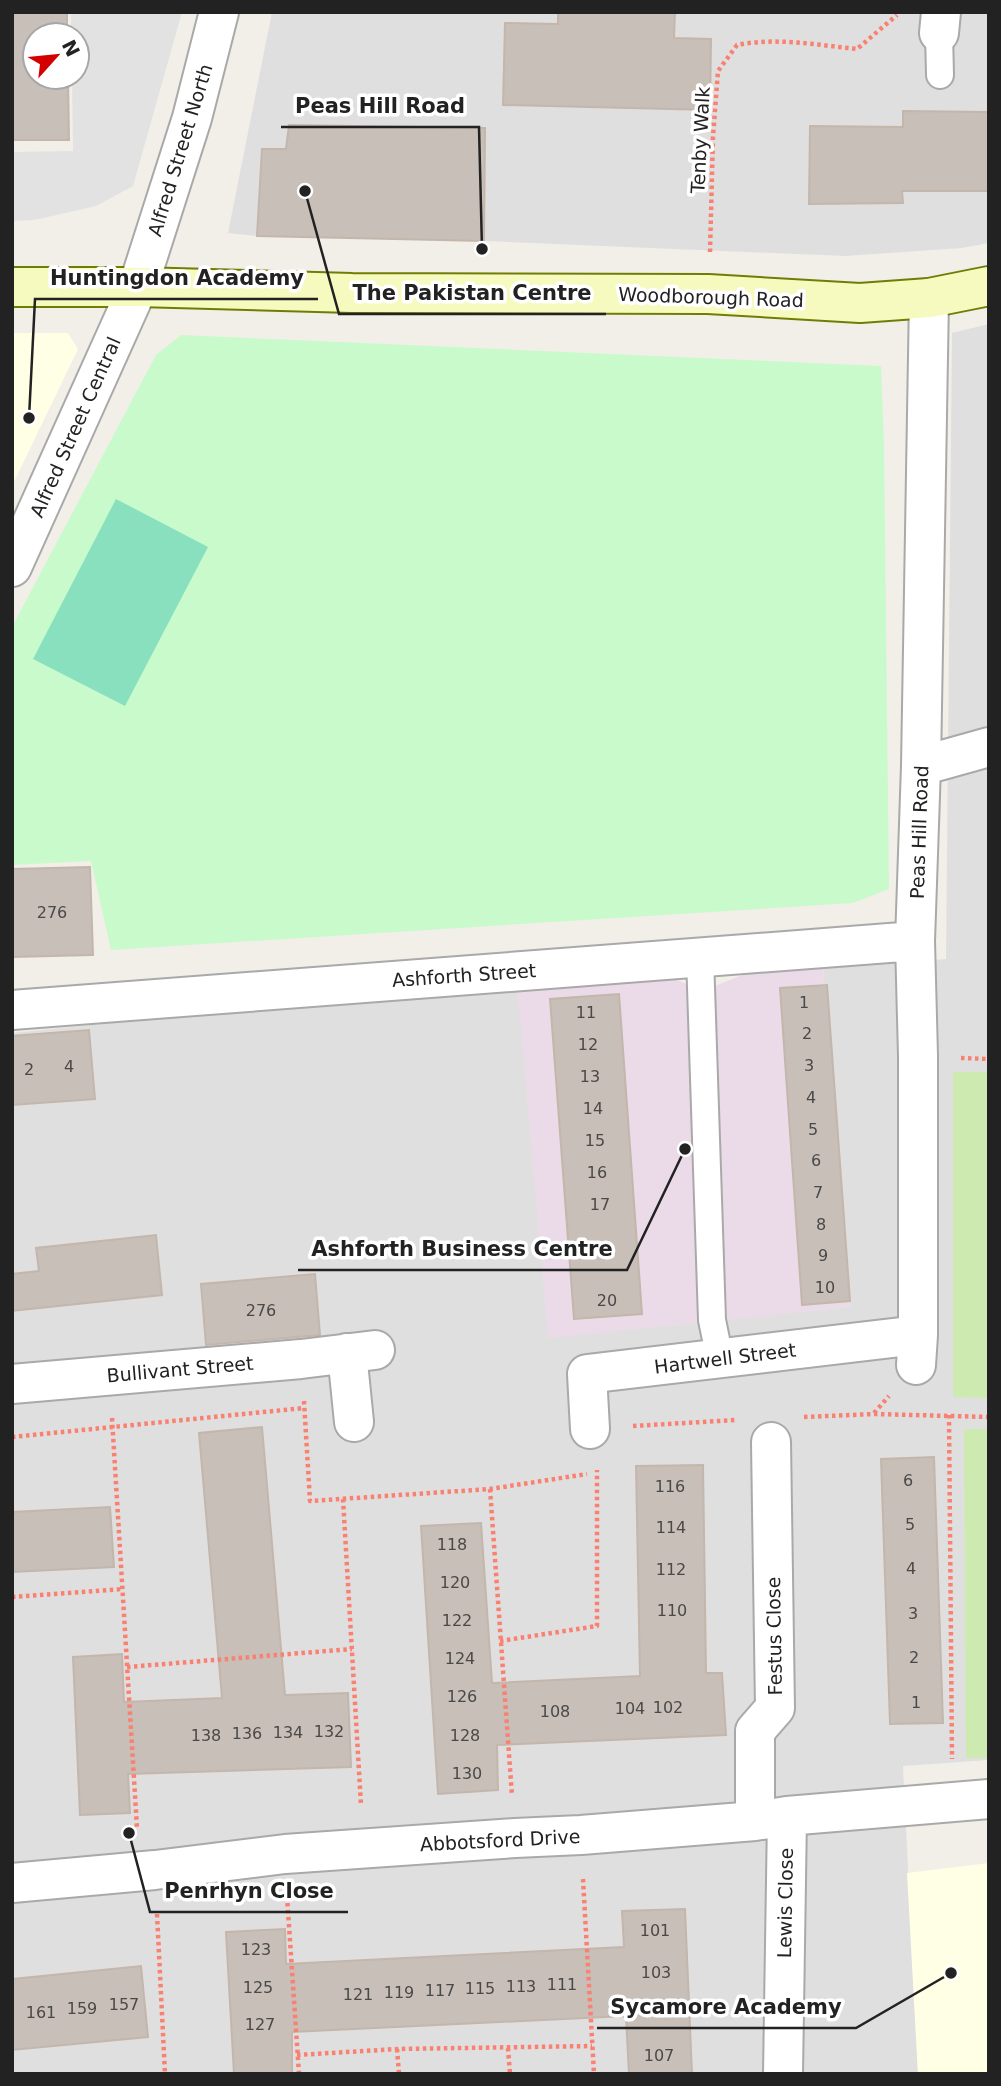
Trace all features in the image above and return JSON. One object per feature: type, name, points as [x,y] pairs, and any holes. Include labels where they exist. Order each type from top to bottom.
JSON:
[{"type":"main road","name":"Woodborough Road","points":[[12,287],[138,287],[352,293],[708,294],[860,303],[929,298],[989,286]]},
{"type":"street","name":"Alfred Street North","points":[[138,287],[192,118],[219,12]]},
{"type":"street","name":"Alfred Street Central","points":[[12,567],[138,287]]},
{"type":"street","name":"Peas Hill Road","points":[[917,1350],[918,1056],[915,941],[921,766],[929,298]]},
{"type":"street","points":[[921,766],[989,747]]},
{"type":"street","name":"Ashforth Street","points":[[12,1010],[915,941]]},
{"type":"street","name":"Hartwell Street","points":[[590,1429],[587,1374],[720,1359],[917,1350]]},
{"type":"street","name":"Bullivant Street","points":[[12,1384],[301,1359],[361,1351],[354,1422]]},
{"type":"street","name":"Festus Close","points":[[771,1442],[775,1708],[755,1731],[771,1819]]},
{"type":"street","name":"Abbotsford Drive","points":[[12,1883],[147,1871],[285,1854],[581,1835],[971,1801]]},
{"type":"street","name":"Lewis Close","points":[[771,1819],[783,2074]]},
{"type":"lane","points":[[940,23],[940,75]]},
{"type":"lane","points":[[700,957],[712,1320],[720,1359]]},
{"type":"path","name":"Tenby Walk","points":[[708,294],[718,71],[737,46],[753,42],[784,41],[856,49],[900,12]]},
{"type":"path","points":[[980,1059],[989,1059]]},
{"type":"path","points":[[110,1375],[127,1667],[164,2074]]},
{"type":"path","points":[[12,1437],[304,1408],[310,1501],[490,1489],[599,1473],[597,1626],[500,1641]]},
{"type":"path","points":[[874,1413],[989,1417]]},
{"type":"path","points":[[949,1415],[971,1801]]},
{"type":"path","points":[[490,1489],[515,1838]]},
{"type":"path","points":[[343,1499],[364,1848]]},
{"type":"path","points":[[12,1597],[122,1589]]},
{"type":"path","points":[[127,1667],[352,1649]]},
{"type":"path","points":[[581,1835],[594,2074]]},
{"type":"path","points":[[285,1854],[299,2074]]},
{"type":"path","points":[[297,2054],[397,2049],[592,2046]]},
{"type":"path","points":[[508,2048],[510,2074]]},
{"type":"path","points":[[397,2049],[399,2074]]},
{"type":"shaded area","points":[[71,12],[182,12],[133,186],[96,206],[34,220],[12,221],[12,152],[73,151],[72,91],[91,91],[91,21],[71,21]]},
{"type":"shaded area","points":[[272,12],[989,12],[989,243],[962,248],[845,256],[228,233]]},
{"type":"shaded area","points":[[989,324],[989,1760],[903,1766],[918,2074],[12,2074],[12,1033],[517,982],[712,1320],[850,1307],[823,967],[946,959],[952,333]]},
{"type":"shaded area","points":[[12,333],[68,333],[78,349],[12,486]]},
{"type":"shaded area","points":[[823,967],[851,1307],[548,1338],[517,982],[670,977],[702,991],[755,970]]},
{"type":"shaded area","points":[[989,1863],[989,2074],[918,2074],[907,1873]]},
{"type":"green space","points":[[181,335],[881,366],[889,889],[853,903],[111,950],[91,861],[12,865],[12,627],[156,355]]},
{"type":"green space","points":[[116,499],[208,547],[125,706],[33,659]]},
{"type":"green space","points":[[953,1072],[989,1072],[989,1398],[953,1397]]},
{"type":"green space","points":[[964,1429],[989,1429],[989,1758],[966,1758]]},
{"type":"building","points":[[12,12],[67,12],[67,21],[21,21],[21,91],[68,91],[69,140],[12,140]]},
{"type":"building","points":[[558,12],[675,12],[674,38],[711,39],[710,110],[503,105],[505,23],[558,24]]},
{"type":"building","points":[[903,111],[989,112],[989,191],[902,191],[903,203],[809,204],[810,126],[903,127]]},
{"type":"building","points":[[289,125],[485,128],[484,241],[257,236],[262,149],[286,149]]},
{"type":"building","points":[[90,867],[93,955],[12,957],[12,869]]},
{"type":"building","points":[[827,985],[850,1301],[802,1305],[780,988]]},
{"type":"building","points":[[619,994],[642,1314],[574,1319],[550,999]]},
{"type":"building","points":[[89,1030],[95,1099],[12,1105],[12,1036]]},
{"type":"building","points":[[156,1235],[162,1295],[12,1311],[12,1274],[39,1271],[36,1248]]},
{"type":"building","points":[[315,1274],[320,1335],[206,1345],[201,1284]]},
{"type":"building","points":[[262,1427],[285,1695],[348,1693],[351,1767],[128,1774],[130,1813],[80,1815],[73,1657],[122,1654],[124,1702],[222,1698],[199,1433]]},
{"type":"building","points":[[934,1457],[943,1723],[890,1724],[881,1459]]},
{"type":"building","points":[[703,1465],[706,1673],[722,1673],[726,1735],[497,1745],[498,1790],[438,1794],[421,1526],[481,1523],[492,1683],[640,1676],[636,1466]]},
{"type":"building","points":[[110,1507],[114,1567],[12,1572],[12,1512]]},
{"type":"building","points":[[685,1909],[692,2074],[629,2074],[626,2016],[292,2032],[292,2074],[234,2074],[226,1932],[285,1929],[286,1964],[624,1947],[622,1911]]},
{"type":"building","points":[[141,1966],[148,2037],[12,2050],[13,1979]]},
{"type":"place","name":"The Pakistan Centre","points":[[305,191]]},
{"type":"place","name":"Peas Hill Road","points":[[482,249]]},
{"type":"place","name":"Huntingdon Academy","points":[[29,418]]},
{"type":"place","name":"Ashforth Business Centre","points":[[685,1149]]},
{"type":"place","name":"Penrhyn Close","points":[[129,1833]]},
{"type":"place","name":"Sycamore Academy","points":[[951,1973]]}]
